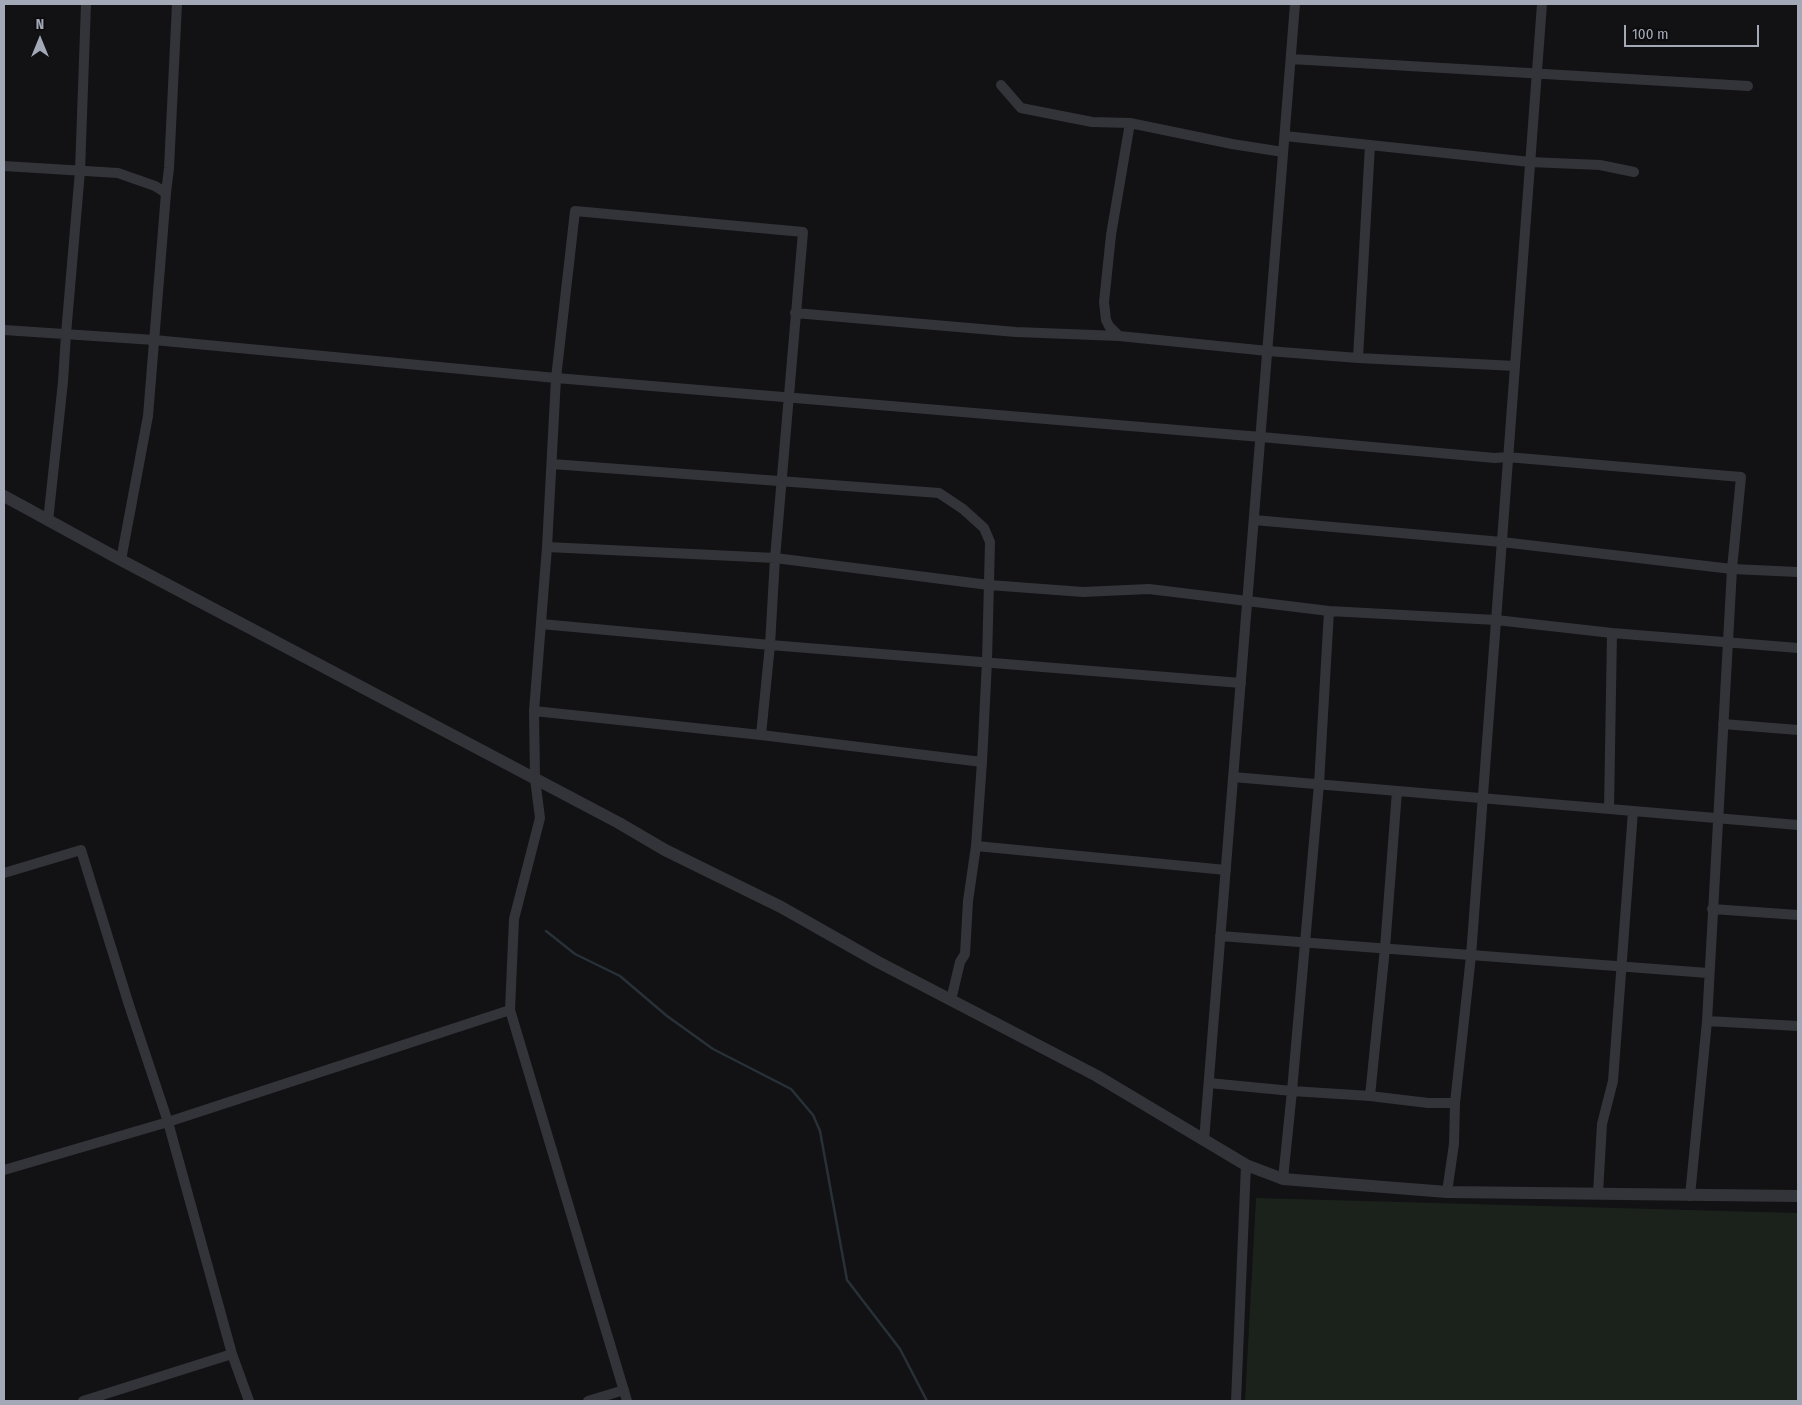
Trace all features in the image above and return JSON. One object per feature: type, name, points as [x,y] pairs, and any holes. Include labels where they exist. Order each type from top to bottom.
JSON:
[{"type":"street","points":[[48,521],[63,382],[80,170],[86,4]]},
{"type":"street","points":[[121,560],[148,416],[169,168],[177,4]]},
{"type":"street","points":[[1204,1141],[1296,4]]},
{"type":"street","points":[[1447,1192],[1454,1144],[1455,1103],[1471,956],[1542,4]]},
{"type":"street","points":[[1291,59],[1748,86]]},
{"type":"street","points":[[1000,85],[1022,108],[1092,122],[1130,123],[1232,144],[1283,152]]},
{"type":"street","points":[[1119,336],[1109,326],[1104,302],[1111,235],[1130,123]]},
{"type":"street","points":[[1285,136],[1530,162],[1600,164],[1634,172]]},
{"type":"street","points":[[1358,358],[1370,145]]},
{"type":"street","points":[[4,166],[118,173],[155,186],[166,193]]},
{"type":"street","points":[[627,1401],[510,1010],[514,919],[540,818],[534,779],[534,711],[547,547],[556,378],[575,211],[803,232],[761,735]]},
{"type":"street","points":[[795,313],[1016,332],[1119,336],[1358,358],[1515,366]]},
{"type":"street","points":[[4,330],[154,340],[556,378],[1495,458],[1508,457],[1741,477],[1732,569],[1706,1021],[1690,1196]]},
{"type":"street","points":[[552,464],[939,493],[963,508],[984,528],[990,542],[982,762],[976,846],[968,901],[965,954],[960,962],[951,1000]]},
{"type":"street","points":[[4,496],[121,560],[619,823],[665,850],[781,907],[878,962],[1097,1076],[1246,1165],[1283,1179],[1447,1192],[1798,1196]]},
{"type":"street","points":[[1254,520],[1502,542],[1732,569],[1798,572]]},
{"type":"street","points":[[547,547],[775,558],[989,585],[1083,592],[1149,589],[1329,611],[1496,620],[1612,633],[1798,648]]},
{"type":"street","points":[[1283,1179],[1319,784],[1329,611]]},
{"type":"street","points":[[541,624],[770,645],[1241,683]]},
{"type":"street","points":[[1609,809],[1612,633]]},
{"type":"street","points":[[534,711],[761,735],[982,762]]},
{"type":"street","points":[[1723,724],[1798,730]]},
{"type":"street","points":[[1233,777],[1798,825]]},
{"type":"street","points":[[1370,1096],[1385,948],[1397,791]]},
{"type":"street","points":[[1598,1194],[1602,1124],[1613,1081],[1633,811]]},
{"type":"street","points":[[976,846],[1226,870]]},
{"type":"street","points":[[4,873],[81,850],[129,1005],[168,1122],[232,1354],[249,1401]]},
{"type":"street","points":[[1712,909],[1798,915]]},
{"type":"street","points":[[1220,936],[1708,973]]},
{"type":"street","points":[[4,1170],[168,1122],[510,1010]]},
{"type":"street","points":[[1706,1021],[1798,1026]]},
{"type":"street","points":[[1209,1084],[1370,1096],[1428,1103],[1455,1103]]},
{"type":"street","points":[[1236,1401],[1246,1165]]},
{"type":"street","points":[[86,1401],[232,1354]]},
{"type":"street","points":[[588,1401],[624,1390]]},
{"type":"shaded area","points":[[1256,1198],[1798,1213],[1798,1401],[1245,1401]]},
{"type":"waterway","points":[[546,931],[575,954],[620,976],[667,1016],[713,1049],[791,1089],[813,1115],[820,1131],[847,1280],[900,1349],[927,1401]]}]
